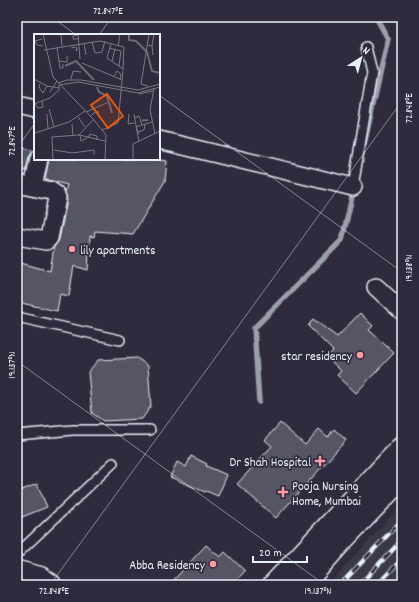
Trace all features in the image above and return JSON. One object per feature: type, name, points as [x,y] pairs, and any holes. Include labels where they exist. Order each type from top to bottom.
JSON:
[{"type":"street","points":[[17,106],[34,110]]},
{"type":"street","points":[[160,140],[353,187]]},
{"type":"street","points":[[17,236],[46,240],[51,235],[57,198],[55,194],[25,185],[38,160]]},
{"type":"street","points":[[376,287],[402,311]]},
{"type":"street","points":[[274,585],[303,574],[390,480],[402,448]]},
{"type":"street","points":[[17,572],[40,578],[50,585]]},
{"type":"lane","points":[[353,187],[372,73],[366,47]]},
{"type":"lane","points":[[17,316],[120,340]]},
{"type":"lane","points":[[17,435],[73,430],[150,430]]},
{"type":"lane","points":[[17,554],[113,464]]},
{"type":"shaded area","points":[[402,504],[402,585],[328,585]]},
{"type":"building","points":[[17,146],[34,151],[29,157],[26,171],[17,168]]},
{"type":"building","points":[[49,160],[167,161],[165,181],[133,234],[95,231],[94,237],[90,236],[88,270],[74,266],[69,296],[60,294],[57,311],[17,302],[17,262],[50,271],[54,247],[59,240],[67,200],[65,192],[67,185],[45,179]]},
{"type":"building","name":"star residency","points":[[360,313],[373,326],[369,330],[394,353],[356,393],[337,375],[341,371],[327,357],[333,351],[308,326],[313,319],[337,337]]},
{"type":"building","points":[[137,358],[148,366],[151,406],[142,419],[103,421],[92,413],[88,372],[98,360]]},
{"type":"building","points":[[280,423],[305,445],[319,429],[328,437],[334,429],[346,440],[276,518],[237,484],[272,446],[265,440]]},
{"type":"building","points":[[191,456],[207,464],[206,466],[227,475],[218,496],[170,477],[177,462],[186,467]]},
{"type":"building","points":[[37,484],[47,507],[17,519],[17,492]]},
{"type":"building","name":"Abba Residency","points":[[206,545],[220,557],[225,552],[245,571],[232,585],[169,585]]},
{"type":"waterway","points":[[364,145],[388,39],[376,17]]},
{"type":"waterway","points":[[259,402],[254,328],[342,240],[354,188]]},
{"type":"railway","points":[[340,585],[402,520]]},
{"type":"railway","points":[[359,585],[402,540]]},
{"type":"railway","points":[[377,585],[402,559]]},
{"type":"place","name":"lily apartments","points":[[72,249]]},
{"type":"place","name":"star residency","points":[[360,355]]},
{"type":"place","name":"Dr Shah Hospital","points":[[320,461]]},
{"type":"place","name":"Pooja Nursing Home, Mumbai","points":[[283,492]]},
{"type":"place","name":"Abba Residency","points":[[213,564]]}]
